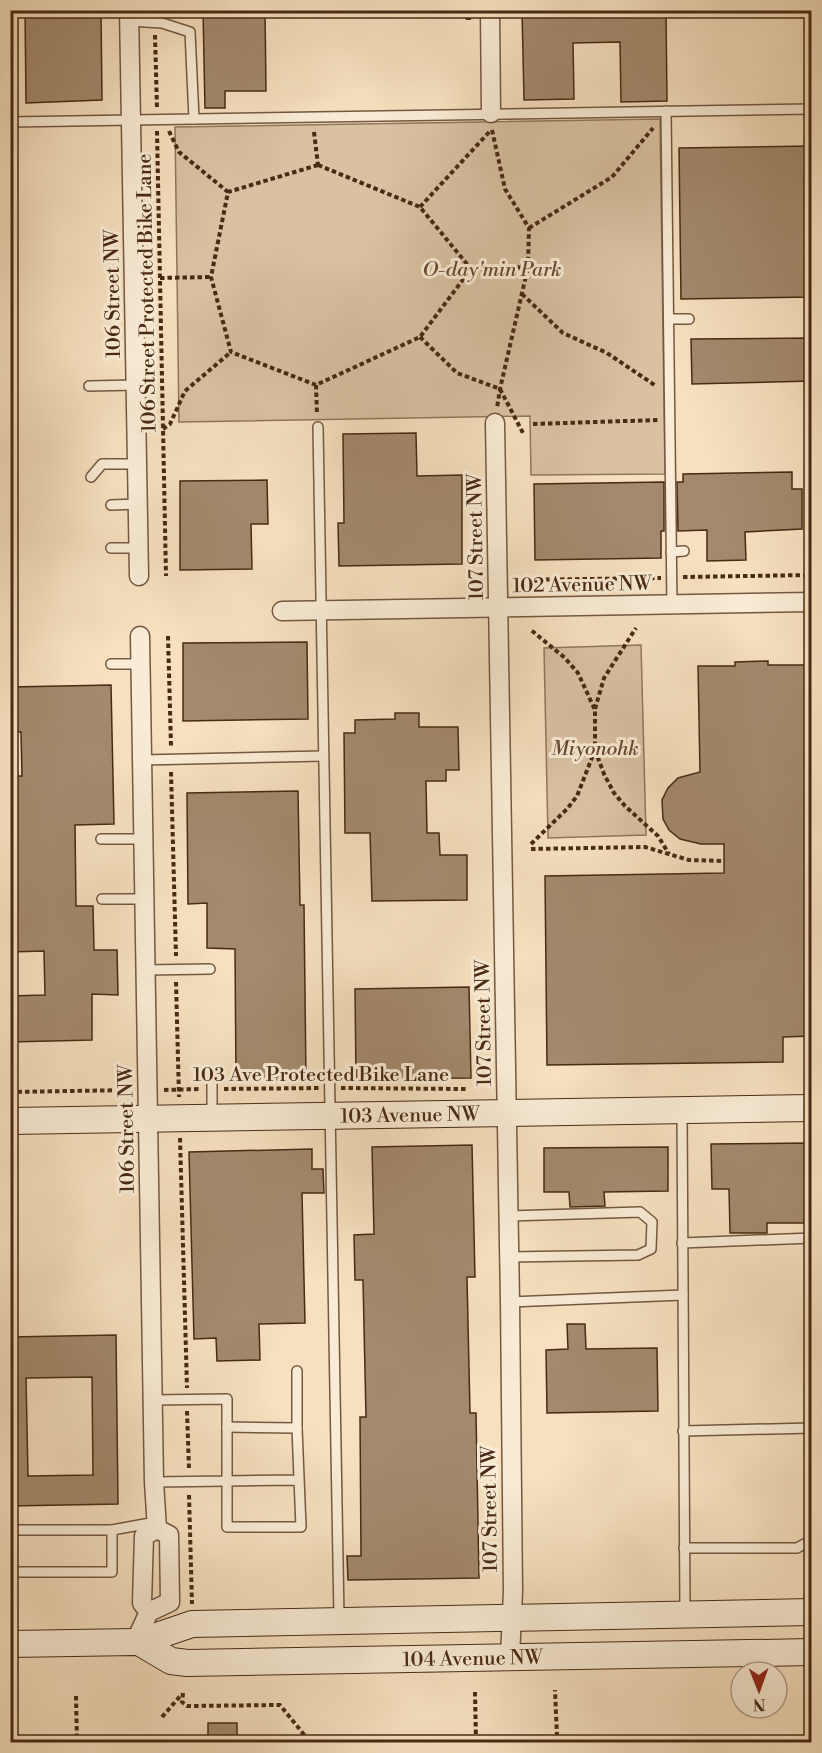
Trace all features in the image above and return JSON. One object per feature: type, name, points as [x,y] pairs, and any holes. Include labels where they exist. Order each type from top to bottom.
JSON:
[{"type":"main road","name":"103 Avenue NW","points":[[10,1120],[331,1115],[507,1101],[682,1109],[812,1108]]},
{"type":"main road","name":"104 Avenue NW","points":[[10,1644],[137,1642],[192,1624],[812,1612]]},
{"type":"main road","name":"104 Avenue NW","points":[[137,1642],[171,1661],[187,1663],[812,1652]]},
{"type":"street","points":[[490,10],[491,113]]},
{"type":"street","name":"106 Street NW","points":[[129,16],[139,576]]},
{"type":"street","name":"107 Street NW","points":[[495,423],[510,1302],[512,1618],[510,1657]]},
{"type":"street","name":"102 Avenue NW","points":[[282,611],[812,602]]},
{"type":"street","name":"106 Street NW","points":[[140,636],[154,1482],[157,1526]]},
{"type":"street","points":[[137,1642],[149,1612],[170,1602],[169,1535],[157,1526],[144,1536],[142,1603],[149,1612]]},
{"type":"lane","points":[[129,16],[190,33],[194,119]]},
{"type":"lane","points":[[10,122],[812,109]]},
{"type":"lane","points":[[666,111],[669,396],[674,451],[672,605]]},
{"type":"lane","points":[[669,319],[689,319]]},
{"type":"lane","points":[[89,386],[136,385]]},
{"type":"lane","points":[[318,427],[339,1621]]},
{"type":"lane","points":[[91,477],[102,464],[137,464]]},
{"type":"lane","points":[[111,505],[138,504]]},
{"type":"lane","points":[[111,548],[138,548]]},
{"type":"lane","points":[[671,552],[684,551]]},
{"type":"lane","points":[[111,664],[140,663]]},
{"type":"lane","points":[[142,760],[323,756]]},
{"type":"lane","points":[[101,839],[143,839]]},
{"type":"lane","points":[[102,899],[144,899]]},
{"type":"lane","points":[[146,970],[210,969]]},
{"type":"lane","points":[[212,1077],[212,1117]]},
{"type":"lane","points":[[682,1109],[685,1615]]},
{"type":"lane","points":[[508,1216],[640,1212],[652,1222],[651,1249],[638,1255],[509,1257]]},
{"type":"lane","points":[[682,1243],[812,1238]]},
{"type":"lane","points":[[510,1302],[683,1295]]},
{"type":"lane","points":[[153,1400],[227,1399],[227,1527],[301,1527],[297,1371]]},
{"type":"lane","points":[[227,1427],[297,1428]]},
{"type":"lane","points":[[683,1431],[812,1428]]},
{"type":"lane","points":[[154,1482],[298,1480]]},
{"type":"lane","points":[[10,1530],[112,1530],[157,1526]]},
{"type":"lane","points":[[10,1572],[112,1572],[112,1530]]},
{"type":"lane","points":[[684,1548],[797,1548],[810,1541],[812,1534]]},
{"type":"path","name":"106 Street Protected Bike Lane","points":[[155,22],[159,119],[166,576]]},
{"type":"path","points":[[529,228],[612,177],[666,111]]},
{"type":"path","points":[[159,119],[171,135],[179,152],[228,192]]},
{"type":"path","points":[[420,207],[492,129],[506,189],[529,228],[528,267],[500,389],[457,373],[420,337]]},
{"type":"path","points":[[314,132],[318,165]]},
{"type":"path","points":[[228,192],[318,165],[420,207],[471,268]]},
{"type":"path","points":[[228,192],[211,277],[231,352]]},
{"type":"path","points":[[471,268],[528,267]]},
{"type":"path","points":[[231,352],[316,385],[420,337],[471,268]]},
{"type":"path","points":[[160,278],[211,277]]},
{"type":"path","points":[[522,294],[563,333],[607,353],[669,396]]},
{"type":"path","points":[[163,429],[170,424],[185,391],[231,352]]},
{"type":"path","points":[[316,385],[318,427]]},
{"type":"path","points":[[533,424],[671,414]]},
{"type":"path","points":[[498,580],[812,575]]},
{"type":"path","points":[[636,628],[604,678],[595,710],[595,750],[614,793],[624,806],[658,836],[669,854]]},
{"type":"path","points":[[531,630],[565,658],[578,673],[595,710]]},
{"type":"path","points":[[595,750],[577,796],[531,846],[645,847],[689,860],[724,861]]},
{"type":"path","name":"103 Ave Protected Bike Lane","points":[[10,1092],[330,1088],[507,1101]]},
{"type":"path","points":[[552,1743],[557,1736],[555,1690]]},
{"type":"path","points":[[475,1692],[476,1743]]},
{"type":"path","points":[[162,1717],[183,1693],[182,1701],[187,1706],[280,1705],[310,1743]]},
{"type":"path","points":[[76,1696],[77,1743]]},
{"type":"green space","name":"O-day'min Park","points":[[660,119],[665,474],[531,475],[530,416],[179,422],[175,127]]},
{"type":"green space","name":"Miyonohk","points":[[641,645],[646,835],[548,838],[544,648]]},
{"type":"building","points":[[25,10],[101,10],[102,100],[26,103]]},
{"type":"building","points":[[265,10],[266,91],[225,91],[225,108],[205,108],[203,11]]},
{"type":"building","points":[[522,10],[666,10],[667,101],[621,102],[620,42],[573,43],[574,99],[524,100]]},
{"type":"building","points":[[811,146],[812,297],[681,299],[679,148]]},
{"type":"building","points":[[812,338],[812,381],[692,384],[691,339]]},
{"type":"building","points":[[416,433],[417,476],[462,475],[462,564],[339,566],[338,523],[344,523],[343,434]]},
{"type":"building","points":[[792,472],[792,489],[802,489],[802,529],[745,532],[746,560],[707,561],[707,530],[678,531],[677,482],[683,482],[683,474]]},
{"type":"building","points":[[267,480],[268,524],[251,524],[252,569],[180,570],[180,481]]},
{"type":"building","points":[[664,482],[664,531],[661,531],[661,558],[535,560],[534,484]]},
{"type":"building","points":[[307,642],[308,719],[183,721],[183,643]]},
{"type":"building","points":[[768,661],[768,665],[810,665],[812,1036],[783,1037],[783,1062],[547,1065],[545,876],[724,873],[724,844],[701,844],[680,839],[669,830],[663,819],[662,800],[668,788],[678,778],[700,772],[698,666],[735,666],[735,662]]},
{"type":"building","points":[[111,685],[114,824],[75,825],[76,906],[93,906],[94,950],[117,950],[118,995],[92,994],[92,1040],[10,1042],[10,996],[45,995],[44,951],[10,952],[10,776],[22,776],[21,732],[10,732],[10,687]]},
{"type":"building","points":[[395,713],[419,713],[419,727],[458,727],[459,770],[446,770],[446,781],[426,781],[427,833],[439,833],[440,855],[467,855],[467,900],[372,901],[370,833],[345,833],[344,733],[355,733],[355,720],[395,719]]},
{"type":"building","points":[[298,791],[300,905],[304,905],[306,1080],[236,1080],[235,949],[207,948],[207,903],[188,904],[187,793]]},
{"type":"building","points":[[469,987],[471,1078],[356,1079],[355,989]]},
{"type":"building","points":[[812,1143],[812,1223],[767,1223],[767,1233],[730,1233],[729,1189],[712,1189],[711,1144]]},
{"type":"building","points":[[472,1145],[475,1277],[467,1277],[470,1413],[476,1413],[479,1578],[348,1580],[347,1556],[361,1556],[360,1417],[366,1417],[363,1280],[355,1280],[354,1235],[374,1234],[372,1147]]},
{"type":"building","points":[[668,1147],[668,1191],[604,1192],[605,1206],[570,1207],[569,1192],[544,1192],[544,1148]]},
{"type":"building","points":[[312,1149],[312,1169],[323,1169],[324,1193],[302,1193],[305,1323],[259,1324],[260,1360],[217,1361],[216,1338],[194,1339],[189,1152]]},
{"type":"building","points":[[567,1324],[585,1324],[586,1349],[657,1348],[658,1411],[547,1413],[546,1350],[568,1349]]},
{"type":"building","points":[[116,1335],[118,1504],[10,1506],[10,1337]],"holes":[[[92,1377],[93,1475],[28,1476],[26,1378]]]},
{"type":"building","points":[[208,1723],[237,1723],[237,1743],[208,1743]]}]
